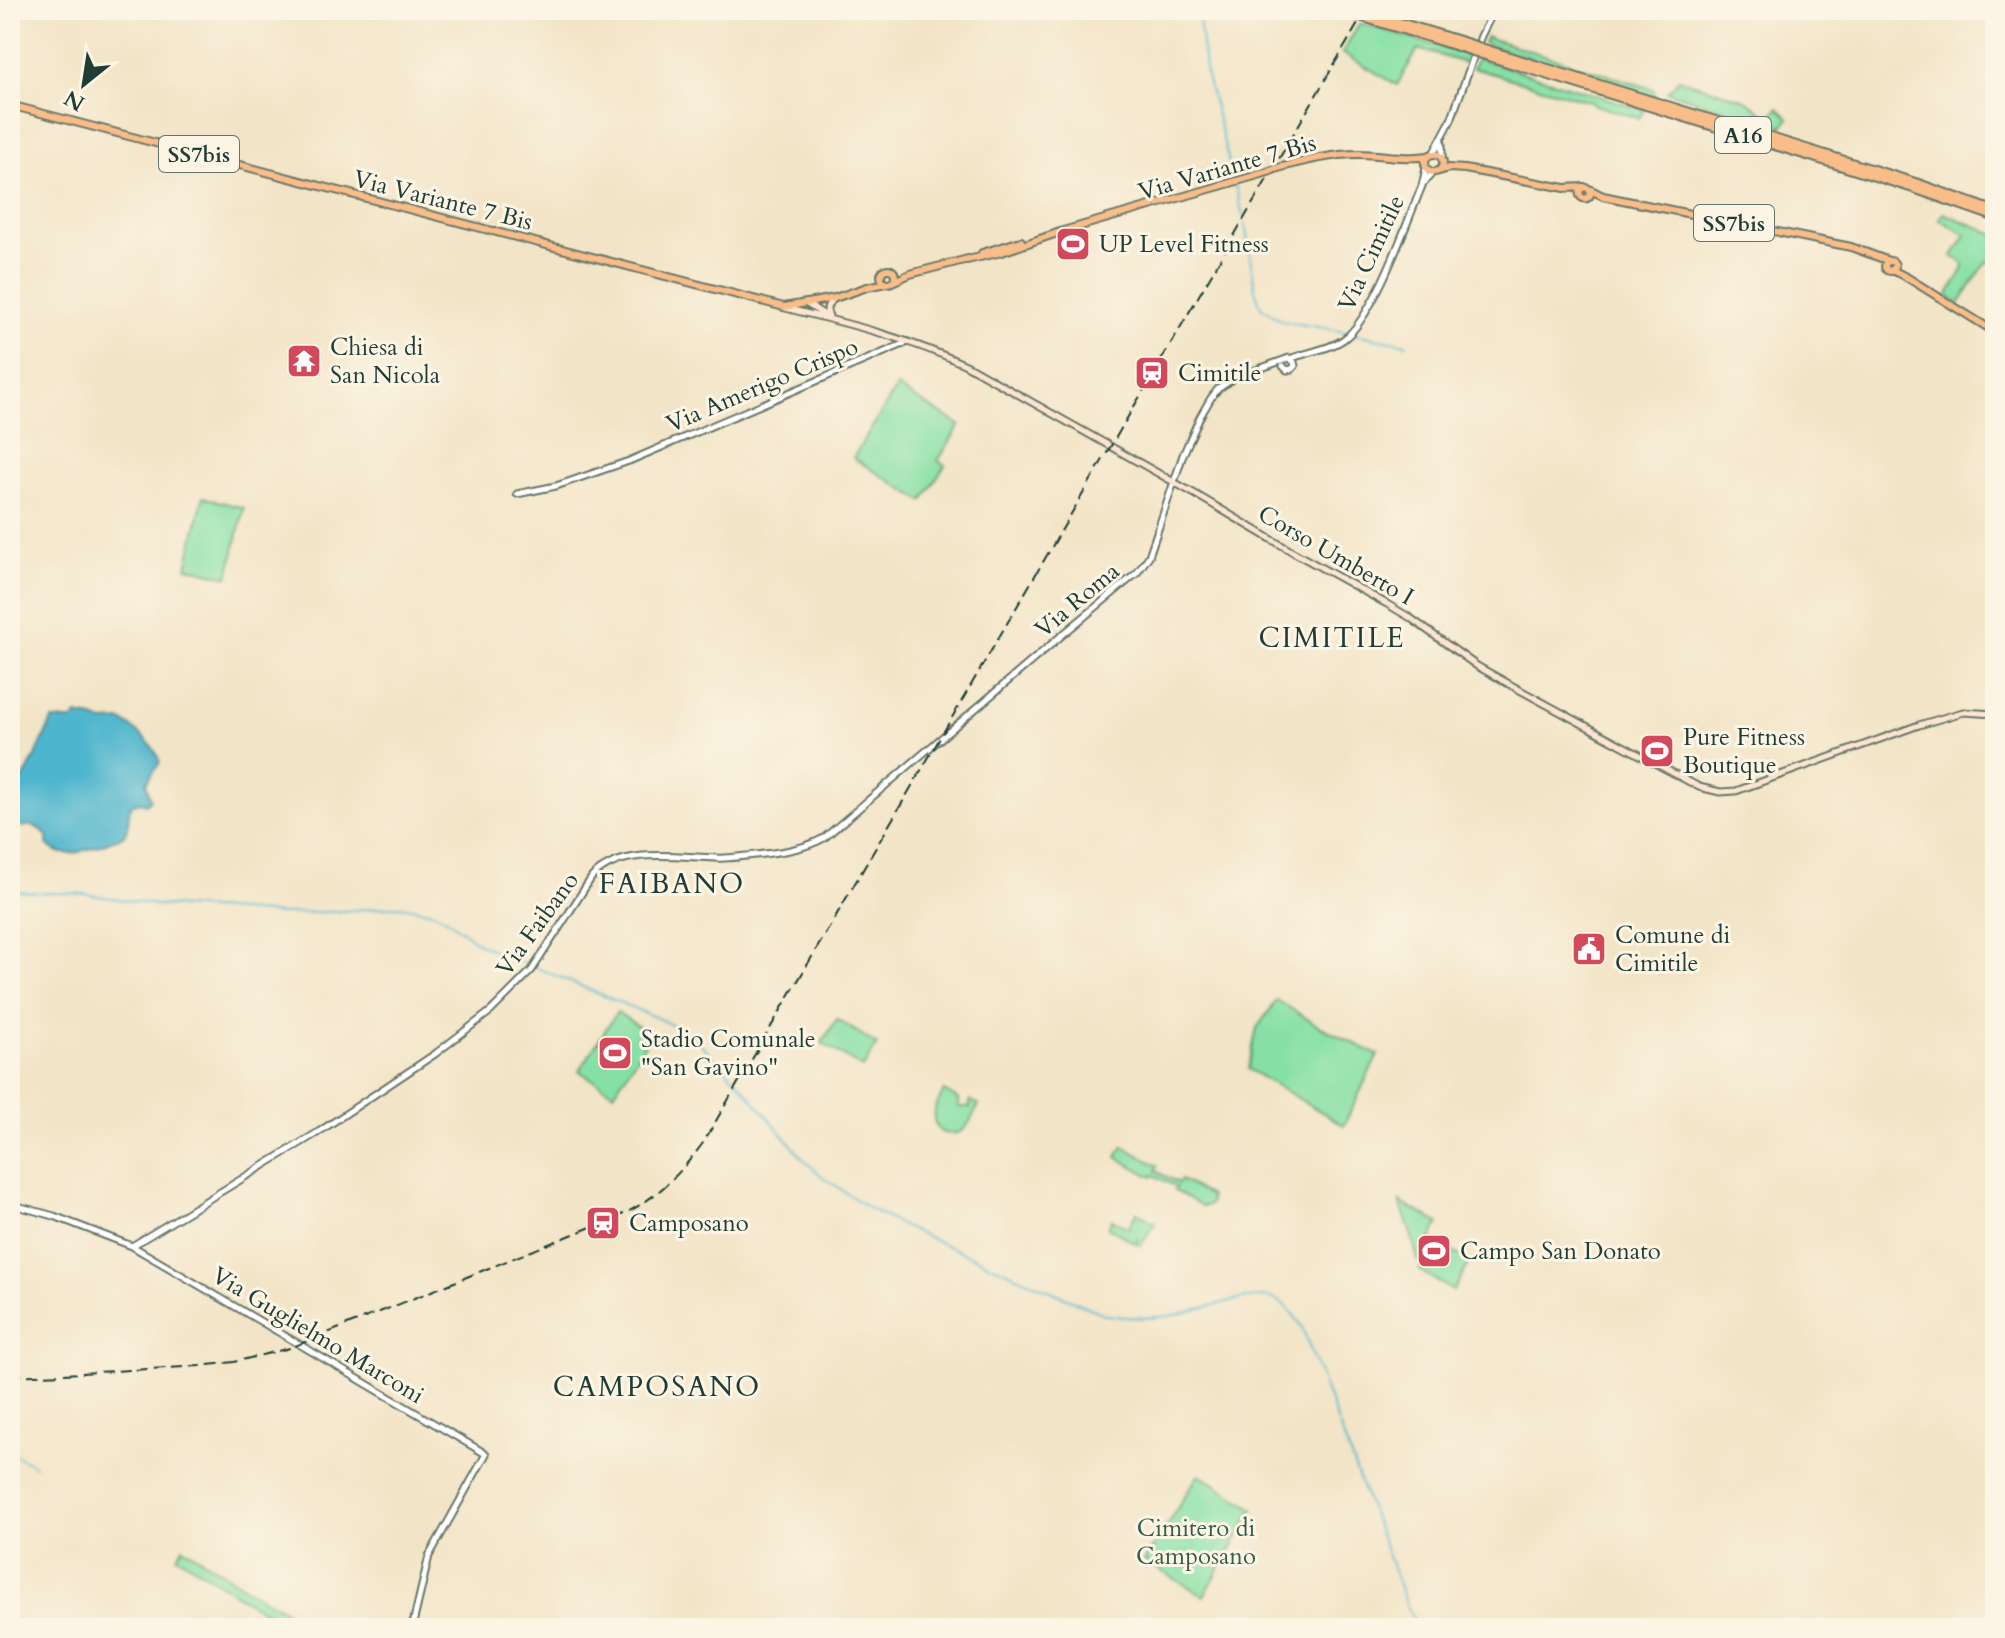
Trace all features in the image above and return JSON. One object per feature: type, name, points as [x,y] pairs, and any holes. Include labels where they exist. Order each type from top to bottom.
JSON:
[{"type":"highway","name":"A16","points":[[1339,10],[1460,44]]},
{"type":"highway","name":"A16","points":[[1359,10],[1995,217]]},
{"type":"highway","name":"A16","points":[[1491,54],[1902,178],[1995,211]]},
{"type":"main road","name":"Via Variante 7 Bis","points":[[10,105],[784,307],[835,298],[1278,168],[1331,156],[1356,154],[1402,158],[1426,167]]},
{"type":"main road","name":"Via Variante 7 Bis","points":[[1402,158],[1430,155]]},
{"type":"main road","name":"SS7bis","points":[[1430,155],[1465,169]]},
{"type":"main road","points":[[1426,167],[1425,160],[1430,155]]},
{"type":"main road","points":[[1436,172],[1443,166],[1442,159]]},
{"type":"main road","name":"SS7bis","points":[[1426,167],[1436,172],[1449,168],[1465,169],[1565,188],[1587,188],[1603,196]]},
{"type":"main road","name":"SS7bis","points":[[1565,188],[1584,196],[1603,196],[1863,251],[1995,332]]},
{"type":"main road","points":[[1584,196],[1579,191],[1587,188]]},
{"type":"main road","name":"Via Variante 7 Bis","points":[[967,260],[1052,231],[1063,231]]},
{"type":"main road","name":"Via Variante 7 Bis","points":[[992,250],[1012,248]]},
{"type":"main road","name":"SS7bis","points":[[882,273],[887,269],[893,272]]},
{"type":"main road","name":"Via Variante 7 Bis","points":[[893,272],[910,274]]},
{"type":"main road","points":[[882,273],[882,279],[890,282],[895,276],[893,272]]},
{"type":"main road","name":"Via Variante 7 Bis","points":[[867,287],[882,273]]},
{"type":"main road","points":[[832,320],[827,309],[835,298]]},
{"type":"main road","points":[[808,314],[807,304],[832,320]]},
{"type":"main road","name":"Corso Umberto I","points":[[784,307],[909,341],[979,372],[1398,610],[1477,666],[1699,787],[1720,792],[1736,791],[1919,725],[1963,712],[1995,714]]},
{"type":"street","points":[[1442,159],[1445,135],[1481,36],[1494,10]]},
{"type":"street","points":[[1430,155],[1445,135]]},
{"type":"street","name":"Via Cimitile","points":[[1225,383],[1343,340],[1358,324],[1375,296],[1422,186],[1426,167]]},
{"type":"street","name":"Via Cimitile","points":[[1422,186],[1436,172]]},
{"type":"street","name":"Via Amerigo Crispo","points":[[517,494],[556,486],[629,461],[909,341]]},
{"type":"street","name":"Via Cimitile","points":[[1295,366],[1306,353]]},
{"type":"street","points":[[1286,362],[1295,366],[1289,370],[1285,369],[1286,362]]},
{"type":"street","name":"Via Roma","points":[[915,761],[1141,569],[1149,556],[1183,455],[1200,417],[1225,383]]},
{"type":"street","name":"Via Faibano","points":[[132,1246],[272,1162],[435,1054],[491,1011],[533,967],[592,877],[605,866],[614,862],[670,855],[718,859],[782,853],[810,846],[834,831],[915,761]]},
{"type":"street","name":"Via Guglielmo Marconi","points":[[10,1204],[54,1216],[132,1246],[486,1454],[429,1556],[412,1628]]},
{"type":"green space","points":[[1360,23],[1467,55],[1465,63],[1418,49],[1397,85],[1342,53]]},
{"type":"green space","points":[[1486,37],[1653,89],[1656,97],[1483,43]]},
{"type":"green space","points":[[1477,58],[1645,110],[1639,118],[1473,68]]},
{"type":"green space","points":[[1679,79],[1746,100],[1770,118],[1778,108],[1789,118],[1782,127],[1668,92]]},
{"type":"green space","points":[[1943,213],[1995,234],[1995,265],[1987,261],[1959,304],[1948,296],[1964,268],[1963,263],[1953,256],[1966,235],[1939,219]]},
{"type":"green space","points":[[897,387],[960,425],[938,461],[945,465],[923,501],[853,458]]},
{"type":"green space","points":[[203,497],[244,508],[228,577],[187,567]]},
{"type":"green space","points":[[1277,1000],[1319,1026],[1378,1055],[1344,1125],[1248,1069],[1257,1028]]},
{"type":"green space","name":"Stadio Comunale \"San Gavino\"","points":[[617,1012],[651,1035],[614,1093],[579,1071]]},
{"type":"green space","points":[[837,1019],[877,1045],[863,1068],[822,1043]]},
{"type":"green space","points":[[944,1091],[958,1099],[958,1107],[970,1107],[970,1100],[979,1105],[965,1128],[956,1133],[941,1132],[934,1122],[934,1112]]},
{"type":"green space","points":[[1123,1146],[1158,1166],[1156,1171],[1210,1196],[1211,1202],[1202,1206],[1174,1190],[1176,1187],[1117,1157]]},
{"type":"green space","name":"Campo San Donato","points":[[1400,1202],[1439,1223],[1431,1238],[1470,1262],[1453,1291],[1420,1271],[1421,1263]]},
{"type":"green space","points":[[1137,1212],[1155,1223],[1141,1246],[1136,1243],[1139,1236],[1135,1243],[1108,1227],[1112,1219],[1128,1228]]},
{"type":"green space","name":"Cimitero di Camposano","points":[[1199,1474],[1254,1509],[1204,1596],[1144,1561]]},
{"type":"green space","points":[[183,1547],[315,1628],[293,1628],[253,1605],[177,1556]]},
{"type":"water","points":[[77,715],[103,722],[122,721],[145,739],[160,762],[146,783],[151,800],[146,804],[131,805],[124,835],[68,854],[53,850],[47,844],[47,836],[39,829],[22,827],[10,819],[10,803],[52,720],[73,720]]},
{"type":"waterway","points":[[1198,10],[1205,69],[1233,178]]},
{"type":"waterway","points":[[1235,185],[1243,216]]},
{"type":"waterway","points":[[1245,222],[1255,290],[1261,307],[1282,321],[1346,332]]},
{"type":"waterway","points":[[1355,334],[1407,344]]},
{"type":"waterway","points":[[13,890],[86,894],[156,905],[280,914],[401,906],[433,912],[479,944],[531,966]]},
{"type":"waterway","points":[[537,968],[657,1018],[694,1037],[742,1086],[806,1162],[865,1206],[902,1226],[1106,1315],[1152,1318],[1261,1297],[1281,1303],[1302,1327],[1406,1604],[1418,1628]]},
{"type":"waterway","points":[[10,1452],[35,1466]]},
{"type":"railway","points":[[10,1376],[200,1366],[234,1362],[290,1348],[621,1215],[656,1194],[686,1165],[703,1143],[1359,22]]},
{"type":"place","name":"UP Level Fitness","points":[[1073,244]]},
{"type":"place","name":"Chiesa di San Nicola","points":[[304,361]]},
{"type":"place","name":"Cimitile","points":[[1152,373]]},
{"type":"place","name":"Pure Fitness Boutique","points":[[1657,751]]},
{"type":"place","name":"Comune di Cimitile","points":[[1589,949]]},
{"type":"place","name":"Stadio Comunale \"San Gavino\"","points":[[615,1053]]},
{"type":"place","name":"Camposano","points":[[603,1223]]},
{"type":"place","name":"Campo San Donato","points":[[1434,1251]]},
{"type":"district","name":"CIMITILE","points":[[1332,637]]},
{"type":"district","name":"FAIBANO","points":[[672,883]]},
{"type":"district","name":"CAMPOSANO","points":[[657,1386]]}]
